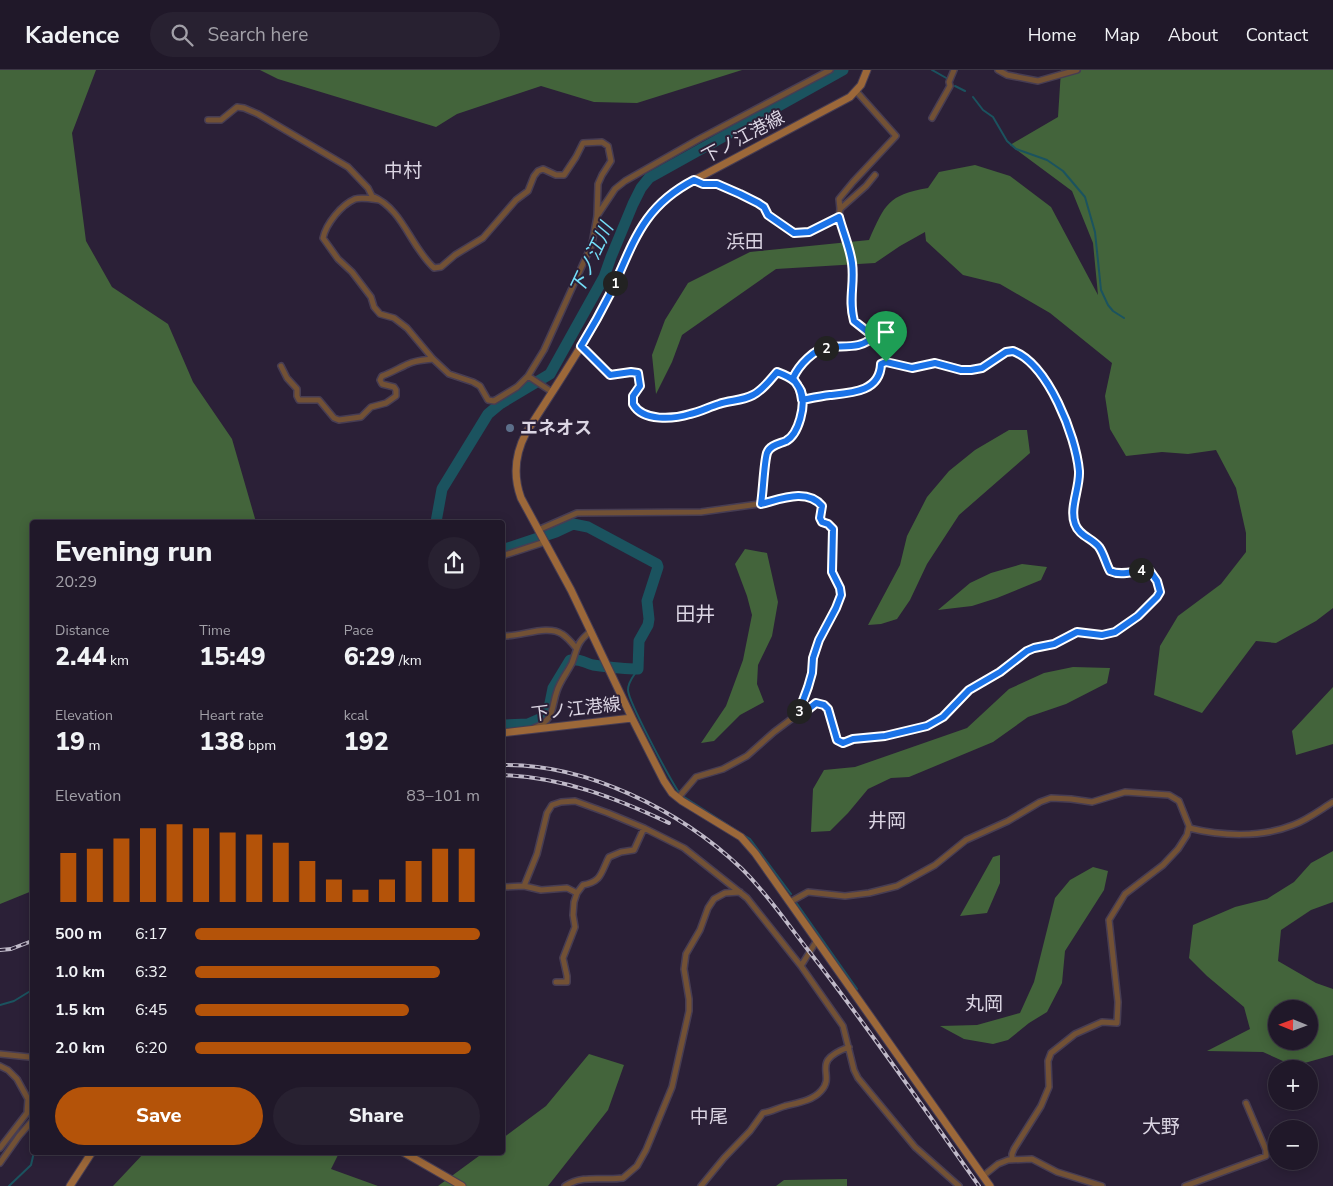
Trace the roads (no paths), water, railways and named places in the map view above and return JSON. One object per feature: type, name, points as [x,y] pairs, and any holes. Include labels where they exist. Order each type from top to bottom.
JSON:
[{"type":"main road","name":"下ノ江港線","points":[[545,542],[518,491],[516,463],[522,440],[599,316],[642,225],[665,198],[694,180],[842,102],[856,91],[867,70]]},
{"type":"main road","points":[[545,542],[591,631]]},
{"type":"main road","name":"下ノ江港線","points":[[505,733],[632,718],[591,631]]},
{"type":"main road","points":[[632,718],[664,781],[680,795],[741,837],[755,853],[990,1186]]},
{"type":"main road","points":[[70,1186],[90,1155]]},
{"type":"main road","points":[[409,1155],[462,1186]]},
{"type":"street","points":[[597,216],[615,189],[625,181],[699,139],[830,70]]},
{"type":"street","points":[[932,118],[950,86],[949,82],[954,70]]},
{"type":"street","points":[[998,70],[1013,77],[1038,81],[1077,70]]},
{"type":"street","points":[[793,378],[796,370],[818,351],[828,347],[859,345],[870,340],[873,336],[854,321],[850,300],[852,262],[839,217],[839,200],[853,182],[896,136],[856,91]]},
{"type":"street","points":[[208,120],[221,120],[238,108],[253,112],[348,167],[368,188],[372,196],[379,200],[403,223],[414,245],[434,268],[438,268],[483,238],[516,200],[528,191],[533,177],[538,171],[544,170],[556,175],[564,175],[583,143],[587,141],[602,142],[608,146],[611,161],[599,181],[597,216],[591,246],[544,350],[529,376],[517,387],[499,399],[492,401],[487,398],[480,386],[450,374],[432,359],[407,328],[394,318],[380,314],[357,278],[338,258],[323,238],[324,231],[329,223],[351,202],[357,199],[379,200]]},
{"type":"street","points":[[840,209],[866,186],[875,175]]},
{"type":"street","points":[[694,180],[703,184],[717,184],[758,203],[764,207],[768,215],[794,233],[809,232],[839,217]]},
{"type":"street","points":[[581,346],[610,375],[638,373],[640,386],[633,396],[633,404],[640,412],[653,417],[690,414],[718,404],[752,396],[763,388],[777,372],[793,378],[801,391],[802,400],[799,424],[794,434],[787,440],[772,446],[767,453],[761,504]]},
{"type":"street","points":[[680,795],[699,776],[723,769],[747,756],[774,732],[816,703],[824,705],[828,709],[837,740],[843,743],[853,739],[885,736],[927,726],[943,717],[969,690],[1000,672],[1027,651],[1054,644],[1077,632],[1102,635],[1115,632],[1138,616],[1160,592],[1157,581],[1150,571],[1133,571],[1120,574],[1110,571],[1099,547],[1078,530],[1074,523],[1074,516],[1079,471],[1069,431],[1051,389],[1030,363],[1016,352],[1006,352],[982,368],[965,370],[935,363],[912,368],[884,362],[881,364],[881,371],[875,382],[860,391],[802,400]]},
{"type":"street","points":[[281,366],[287,378],[297,389],[297,396],[300,400],[319,400],[334,418],[339,420],[361,416],[371,407],[386,403],[396,396],[394,387],[382,384],[380,380],[382,376],[395,372],[407,364],[432,359]]},
{"type":"street","points":[[529,376],[552,392]]},
{"type":"street","points":[[538,530],[577,513],[701,512],[761,504],[789,496],[806,496],[817,500],[822,506],[820,518],[822,522],[828,524],[833,529],[832,572],[840,588],[841,595],[819,640],[813,658],[812,673],[798,714]]},
{"type":"street","points":[[505,555],[545,542]]},
{"type":"street","points":[[505,636],[518,636],[544,630],[553,630],[562,634],[576,648]]},
{"type":"street","points":[[526,731],[539,726],[550,716],[557,690],[572,661],[576,648],[591,631]]},
{"type":"street","points":[[790,902],[808,892],[845,896],[869,893],[897,886],[935,865],[966,840],[1008,822],[1040,802],[1051,798],[1070,798],[1092,802],[1125,792],[1169,795],[1179,801],[1189,828],[1178,849],[1163,865],[1125,894],[1109,920],[1118,1002],[1117,1023],[1102,1022],[1075,1034],[1051,1054],[1048,1061],[1049,1087],[1040,1106],[1014,1149],[1012,1159]]},
{"type":"street","points":[[524,886],[537,854],[547,812],[555,804],[571,800],[578,801],[644,828],[690,852],[746,898],[839,1018],[846,1033],[854,1070],[858,1078],[915,1147],[959,1186]]},
{"type":"street","points":[[1189,828],[1244,834],[1268,832],[1294,825],[1333,802]]},
{"type":"street","points":[[556,982],[567,982],[563,960],[576,927],[572,909],[577,893],[582,885],[592,883],[598,879],[610,856],[634,850],[644,828]]},
{"type":"street","points":[[505,887],[524,886],[542,890],[567,888],[577,893]]},
{"type":"street","points":[[565,1186],[571,1182],[587,1178],[623,1178],[637,1166],[646,1150],[672,1087],[688,1019],[689,999],[684,963],[686,954],[700,930],[708,908],[714,899],[725,893],[740,892]]},
{"type":"street","points":[[800,966],[817,940]]},
{"type":"street","points":[[701,1186],[750,1131],[763,1113],[796,1104],[820,1093],[825,1083],[826,1062],[837,1052],[849,1047]]},
{"type":"street","points":[[0,1054],[30,1057]]},
{"type":"street","points":[[0,1066],[8,1070],[17,1079],[28,1099],[27,1112],[0,1148]]},
{"type":"street","points":[[1188,1186],[1266,1156],[1266,1150],[1246,1104]]},
{"type":"street","points":[[0,1163],[30,1124]]},
{"type":"street","points":[[983,1176],[1002,1162],[1012,1159],[1034,1159],[1053,1171],[1102,1186]]},
{"type":"waterway","name":"下ノ江川","points":[[436,520],[442,489],[488,414],[500,404],[550,374],[604,277],[633,204],[641,188],[649,178],[843,70]]},
{"type":"waterway","points":[[932,70],[948,79]]},
{"type":"waterway","points":[[955,86],[965,91]]},
{"type":"waterway","points":[[973,97],[983,110],[993,117],[1007,141],[1016,149],[1047,160],[1063,171],[1085,197],[1095,232],[1101,290],[1108,305],[1113,311],[1124,318]]},
{"type":"waterway","name":"下ノ江川","points":[[505,549],[556,532],[573,524],[588,527],[657,564],[658,567],[647,601],[648,625],[639,641],[638,669],[599,666],[579,660],[570,660],[553,688],[549,708],[544,717],[528,724],[505,725]]},
{"type":"waterway","points":[[638,669],[629,684],[630,697],[666,771],[678,791],[684,797],[750,839],[791,894]]},
{"type":"waterway","points":[[795,901],[857,989]]},
{"type":"waterway","points":[[0,1005],[14,1001],[30,991]]},
{"type":"waterway","points":[[9,1186],[31,1165],[33,1155]]},
{"type":"railway","points":[[505,765],[566,772],[630,794],[690,828],[717,847],[741,868],[767,897],[830,979],[979,1186]]},
{"type":"railway","points":[[505,775],[546,780],[588,790],[629,805],[669,823]]},
{"type":"railway","points":[[0,950],[11,949],[30,942]]},
{"type":"place","name":"エネオス","points":[[510,428]]},
{"type":"district","name":"中村","points":[[403,170]]},
{"type":"district","name":"浜田","points":[[745,241]]},
{"type":"district","name":"田井","points":[[695,614]]},
{"type":"district","name":"井岡","points":[[887,820]]},
{"type":"district","name":"丸岡","points":[[984,1003]]},
{"type":"district","name":"中尾","points":[[709,1116]]},
{"type":"district","name":"大野","points":[[1161,1126]]}]
